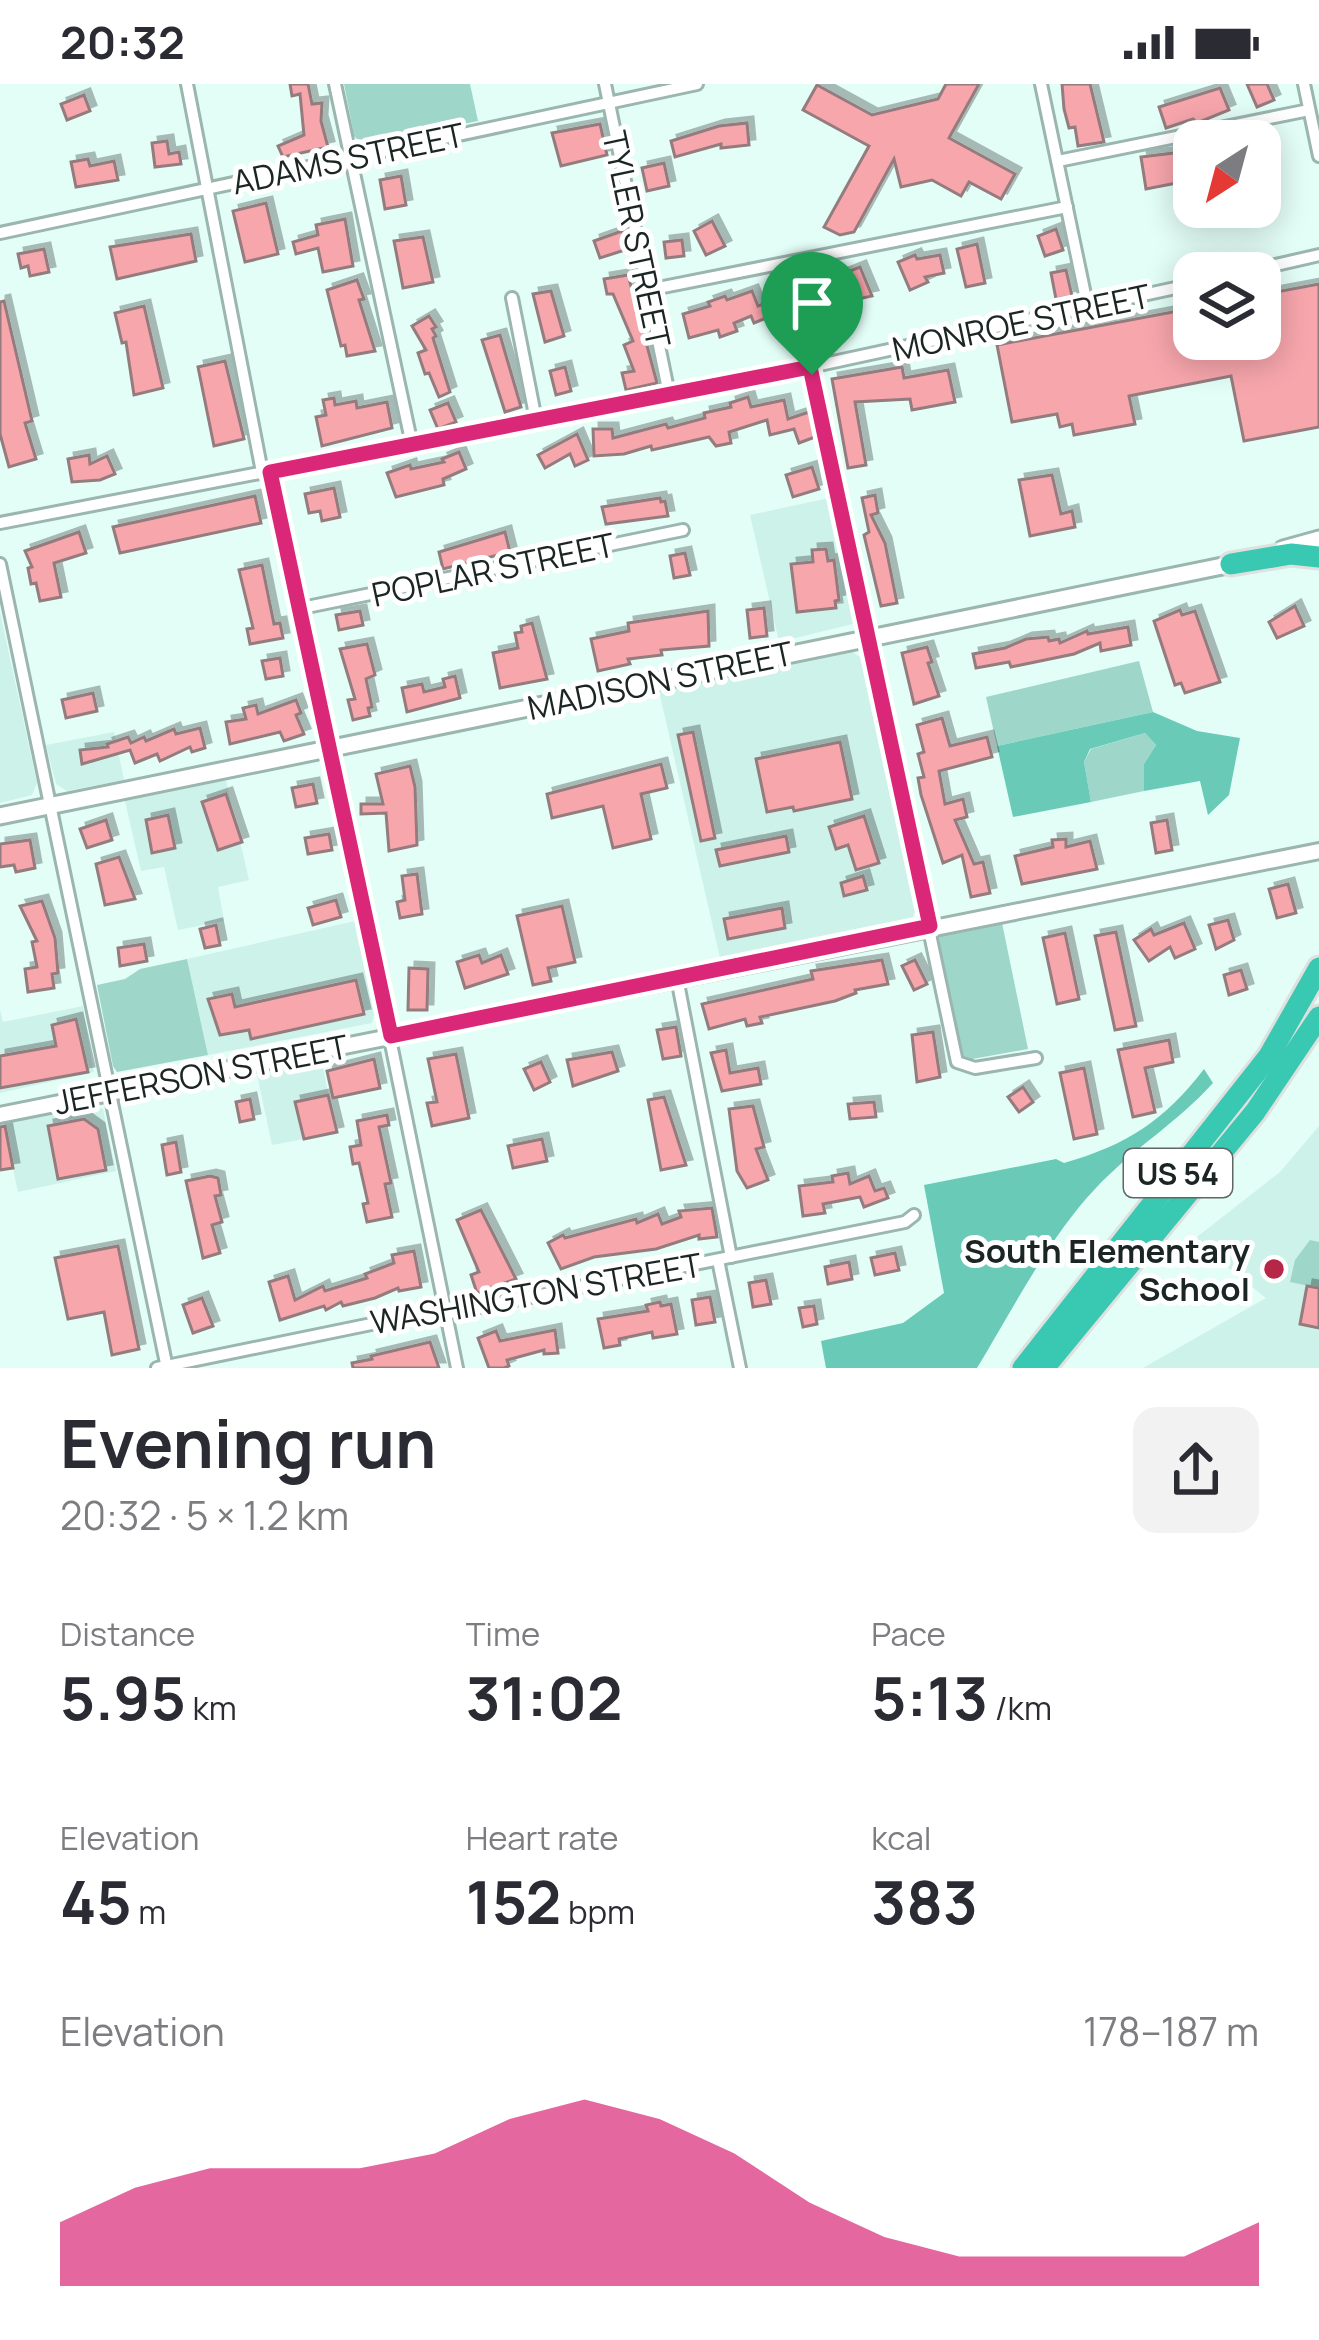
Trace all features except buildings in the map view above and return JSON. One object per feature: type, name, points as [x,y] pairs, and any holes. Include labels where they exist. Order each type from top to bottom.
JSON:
[{"type":"highway","points":[[1232,564],[1291,554],[1319,557]]},
{"type":"highway","name":"US 54","points":[[1023,1368],[1268,1056],[1319,968]]},
{"type":"highway","name":"US 54","points":[[1044,1368],[1255,1112],[1319,1017]]},
{"type":"main road","name":"MADISON STREET","points":[[0,816],[1232,564],[1319,539]]},
{"type":"street","points":[[187,84],[266,472],[332,748],[457,1368]]},
{"type":"street","points":[[334,84],[412,445]]},
{"type":"street","name":"TYLER STREET","points":[[604,84],[669,394]]},
{"type":"street","name":"ADAMS STREET","points":[[0,233],[697,84]]},
{"type":"street","points":[[1041,84],[1088,309]]},
{"type":"street","points":[[1304,84],[1319,156]]},
{"type":"street","points":[[1058,161],[1309,110]]},
{"type":"street","points":[[647,290],[1067,207]]},
{"type":"street","points":[[1281,264],[1319,255]]},
{"type":"street","name":"MONROE STREET","points":[[0,524],[810,367],[1173,289]]},
{"type":"street","points":[[512,298],[536,420]]},
{"type":"street","points":[[810,367],[957,1062],[975,1068],[1036,1058]]},
{"type":"street","name":"POPLAR STREET","points":[[302,608],[683,530]]},
{"type":"street","points":[[0,564],[164,1367]]},
{"type":"street","name":"JEFFERSON STREET","points":[[0,1115],[1319,851]]},
{"type":"street","points":[[677,978],[740,1368]]},
{"type":"street","name":"WASHINGTON STREET","points":[[164,1367],[904,1222],[914,1215]]},
{"type":"shaded area","points":[[829,498],[856,616],[853,624],[779,642],[750,515]]},
{"type":"shaded area","points":[[0,612],[37,783],[32,795],[0,803]]},
{"type":"shaded area","points":[[851,651],[863,659],[916,909],[913,917],[907,922],[720,958],[659,691]]},
{"type":"shaded area","points":[[114,732],[124,780],[67,791],[56,784],[46,745]]},
{"type":"shaded area","points":[[226,780],[249,880],[218,887],[224,921],[178,930],[164,867],[141,871],[125,801]]},
{"type":"shaded area","points":[[355,921],[375,1012],[372,1023],[208,1055],[187,959]]},
{"type":"shaded area","points":[[83,1006],[94,1072],[0,1093],[0,1010],[3,1022]]},
{"type":"shaded area","points":[[321,1057],[336,1133],[272,1145],[256,1070]]},
{"type":"shaded area","points":[[95,1105],[103,1109],[116,1171],[18,1192],[3,1124]]},
{"type":"shaded area","name":"South Elementary School","points":[[1319,1126],[1319,1368],[1143,1368],[1266,1298],[1193,1240],[1280,1172]]},
{"type":"green space","points":[[344,84],[470,84],[478,121],[363,145],[354,136]]},
{"type":"green space","points":[[1139,661],[1153,712],[997,746],[986,697]]},
{"type":"green space","points":[[1153,712],[1197,731],[1240,738],[1229,795],[1208,815],[1200,781],[1144,791],[1144,764],[1156,745],[1145,733],[1090,749],[1084,762],[1091,802],[1013,817],[997,746]]},
{"type":"green space","points":[[1145,733],[1156,745],[1144,764],[1144,791],[1091,802],[1084,762],[1091,749]]},
{"type":"green space","points":[[1002,923],[1028,1049],[967,1060],[959,1049],[937,940],[940,935]]},
{"type":"green space","points":[[187,959],[208,1055],[117,1072],[97,985]]},
{"type":"green space","points":[[1204,1069],[1213,1083],[1109,1175],[1062,1229],[977,1368],[826,1368],[821,1341],[903,1323],[944,1293],[924,1185],[1056,1159],[1064,1163],[1107,1148],[1159,1117]]},
{"type":"green space","points":[[1310,1240],[1319,1242],[1319,1288],[1290,1282],[1295,1260]]},
{"type":"place","name":"South Elementary School","points":[[1274,1269]]},
{"type":"route","points":[[810,367],[812,375],[930,926],[391,1036],[270,472],[810,367]]}]
